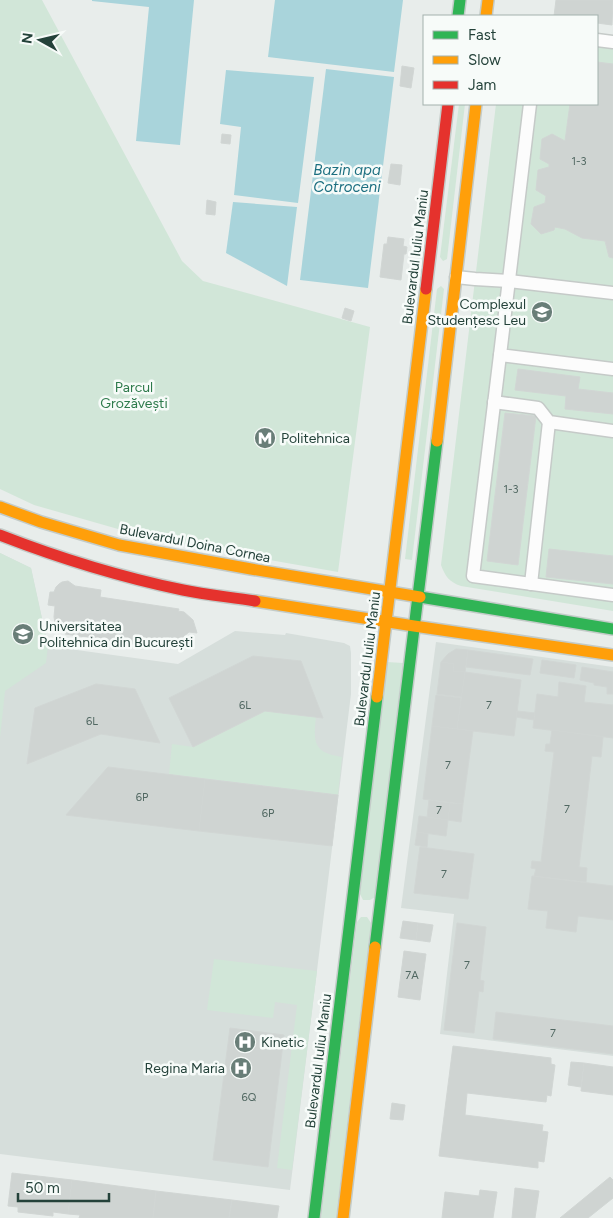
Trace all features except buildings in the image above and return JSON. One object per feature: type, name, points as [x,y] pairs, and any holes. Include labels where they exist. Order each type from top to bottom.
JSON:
[{"type":"main road","points":[[458,15],[460,0]]},
{"type":"main road","points":[[486,15],[488,0]]},
{"type":"main road","name":"Bulevardul Iuliu Maniu","points":[[314,1218],[448,105]]},
{"type":"main road","points":[[343,1218],[476,105]]},
{"type":"main road","name":"Bulevardul Doina Cornea","points":[[0,507],[41,522],[119,545],[193,560],[613,628]]},
{"type":"main road","points":[[0,536],[113,573],[175,588],[386,622],[613,655]]},
{"type":"street","points":[[598,40],[613,42]]},
{"type":"street","points":[[530,105],[473,576],[613,595]]},
{"type":"street","points":[[456,277],[613,293]]},
{"type":"street","points":[[500,355],[613,369]]},
{"type":"street","points":[[494,402],[538,408],[549,422],[613,431]]},
{"type":"street","points":[[531,584],[549,422]]},
{"type":"shaded area","points":[[0,553],[31,568],[48,646],[178,664],[235,631],[285,635],[286,633],[344,643],[350,646],[351,694],[290,1190],[0,1154]]},
{"type":"shaded area","points":[[436,642],[613,667],[613,1056],[440,1034],[454,914],[401,908]]},
{"type":"green space","name":"Parcul Grozăvești","points":[[0,0],[42,0],[182,261],[203,281],[370,327],[338,572],[139,535],[34,505],[0,489]]},
{"type":"green space","name":"Complexul Studențesc Leu","points":[[598,34],[613,36],[613,611],[461,586],[453,583],[448,578],[441,565],[496,105],[598,105]]},
{"type":"green space","points":[[459,105],[465,105],[447,259],[443,261],[440,257]]},
{"type":"green space","points":[[441,286],[444,289],[412,560],[405,559],[437,289]]},
{"type":"green space","name":"Universitatea Politehnica din București","points":[[0,553],[31,568],[48,646],[46,663],[5,691],[0,738]]},
{"type":"green space","points":[[387,662],[403,663],[375,897],[370,900],[363,900],[360,894]]},
{"type":"green space","points":[[265,711],[316,717],[315,734],[317,745],[326,753],[342,757],[338,795],[169,774],[172,744],[193,747]]},
{"type":"green space","points":[[361,917],[367,917],[371,923],[336,1218],[321,1218],[357,922]]},
{"type":"green space","points":[[214,959],[317,971],[292,1170],[277,1168],[297,1005],[275,1002],[273,1018],[207,1010]]},
{"type":"water","points":[[92,0],[194,0],[180,145],[136,141],[149,7]]},
{"type":"water","points":[[275,0],[403,0],[394,72],[268,57]]},
{"type":"water","name":"Bazin apa Cotroceni","points":[[326,69],[394,77],[368,288],[300,280]]},
{"type":"water","name":"Bazin apa Cotroceni","points":[[226,70],[314,77],[298,203],[234,195],[241,127],[220,124]]},
{"type":"water","name":"Bazin apa Cotroceni","points":[[233,202],[297,207],[287,286],[226,253]]},
{"type":"traffic: fast","points":[[458,15],[460,0]]},
{"type":"traffic: fast","points":[[375,947],[437,441]]},
{"type":"traffic: fast","points":[[420,597],[613,629]]},
{"type":"traffic: fast","points":[[314,1218],[377,697]]},
{"type":"traffic: slow","points":[[486,15],[488,0]]},
{"type":"traffic: slow","points":[[437,441],[476,105]]},
{"type":"traffic: slow","points":[[377,697],[426,289]]},
{"type":"traffic: slow","points":[[0,507],[41,522],[119,545],[420,597]]},
{"type":"traffic: slow","points":[[255,601],[613,655]]},
{"type":"traffic: slow","points":[[343,1218],[375,947]]},
{"type":"traffic: jam","points":[[426,289],[448,105]]},
{"type":"traffic: jam","points":[[0,535],[113,573],[192,592],[255,601]]},
{"type":"place","name":"Complexul Studențesc Leu","points":[[542,312]]},
{"type":"place","name":"Politehnica","points":[[265,438]]},
{"type":"place","name":"Universitatea Politehnica din București","points":[[23,634]]},
{"type":"place","name":"Kinetic","points":[[245,1042]]},
{"type":"place","name":"Regina Maria","points":[[241,1068]]}]
